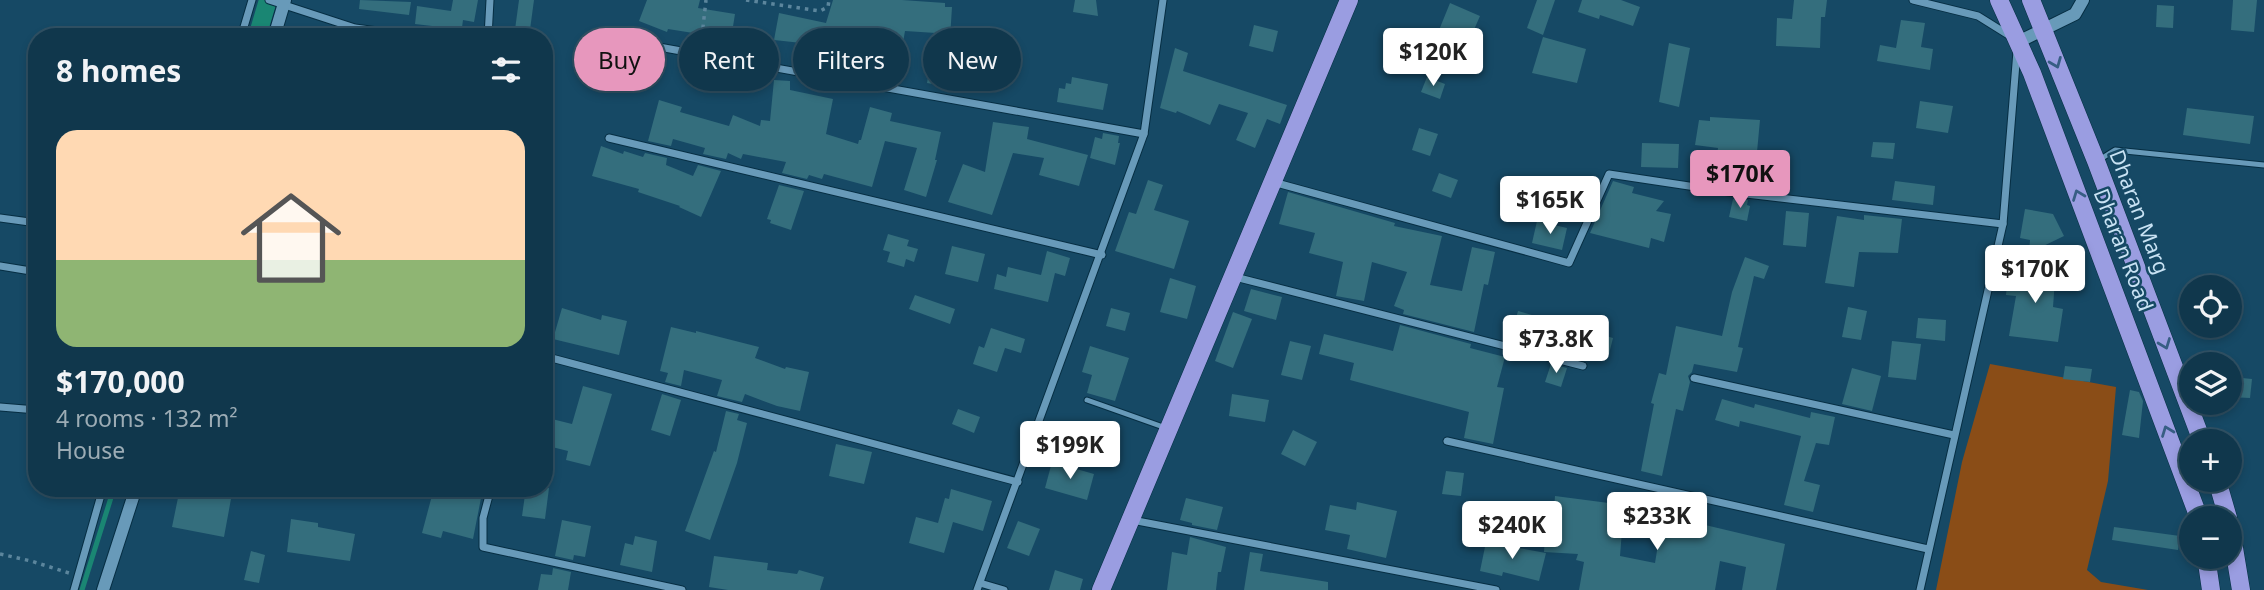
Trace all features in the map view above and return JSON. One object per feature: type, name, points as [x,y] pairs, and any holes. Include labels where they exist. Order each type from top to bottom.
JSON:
[{"type":"main road","points":[[1105,589],[1130,520],[1349,0]]},
{"type":"main road","name":"Dharan Road","points":[[1999,0],[2032,73],[2194,506]]},
{"type":"main road","name":"Dharan Marg","points":[[2031,0],[2096,161],[2197,429]]},
{"type":"main road","points":[[2208,569],[2211,590]]},
{"type":"main road","points":[[2238,569],[2241,590]]},
{"type":"street","points":[[244,28],[252,0]]},
{"type":"street","points":[[269,0],[355,28]]},
{"type":"street","points":[[488,28],[490,0]]},
{"type":"street","points":[[1004,590],[979,587],[1102,256],[1144,134],[1163,0]]},
{"type":"street","points":[[1913,0],[1988,20],[2018,42]]},
{"type":"street","points":[[2018,42],[2075,14],[2083,0]]},
{"type":"street","points":[[277,28],[284,3]]},
{"type":"street","points":[[1920,590],[2003,224],[2018,42]]},
{"type":"street","points":[[779,68],[1144,134]]},
{"type":"street","points":[[609,138],[1102,256]]},
{"type":"street","points":[[1273,182],[1569,263],[1609,174],[1729,192],[2003,224]]},
{"type":"street","points":[[0,218],[28,222]]},
{"type":"street","points":[[0,266],[28,271]]},
{"type":"street","points":[[1233,277],[1583,366]]},
{"type":"street","points":[[553,358],[1018,482]]},
{"type":"street","points":[[1694,377],[1954,435]]},
{"type":"street","points":[[0,407],[28,409]]},
{"type":"street","points":[[1447,441],[1928,549]]},
{"type":"street","points":[[74,590],[100,497]]},
{"type":"street","points":[[103,590],[132,497]]},
{"type":"street","points":[[489,497],[483,518],[483,547],[682,590]]},
{"type":"street","points":[[1130,520],[1496,590]]},
{"type":"lane","points":[[2096,161],[2115,150],[2264,164]]},
{"type":"lane","points":[[1087,400],[1169,429]]},
{"type":"path","points":[[703,28],[706,0]]},
{"type":"path","points":[[746,0],[820,11],[828,7],[830,0]]},
{"type":"path","points":[[0,554],[78,576]]},
{"type":"shaded area","points":[[1990,364],[2116,387],[2108,481],[2087,570],[2101,582],[2148,590],[1936,590],[1962,462]]},
{"type":"building","points":[[360,0],[411,2],[409,15],[359,9]]},
{"type":"building","points":[[453,0],[478,0],[474,22],[463,20],[462,28],[415,24],[417,6],[451,11]]},
{"type":"building","points":[[519,0],[534,0],[530,28],[515,28]]},
{"type":"building","points":[[647,0],[700,0],[698,8],[735,14],[733,28],[679,28],[679,31],[668,29],[667,32],[665,28],[657,28],[639,21]]},
{"type":"building","points":[[833,0],[902,0],[945,3],[945,7],[952,7],[951,28],[923,28],[923,32],[909,31],[909,28],[793,28],[793,42],[779,41],[779,28],[776,28],[779,13],[826,23]]},
{"type":"building","points":[[1075,0],[1096,0],[1098,16],[1073,12]]},
{"type":"building","points":[[1537,0],[1555,0],[1543,35],[1527,28]]},
{"type":"building","points":[[1582,0],[1621,0],[1640,7],[1633,26],[1600,15],[1599,19],[1578,12]]},
{"type":"building","points":[[1794,0],[1827,0],[1825,17],[1821,17],[1820,48],[1776,46],[1777,18],[1792,19]]},
{"type":"building","points":[[2233,0],[2257,0],[2254,32],[2231,30]]},
{"type":"building","points":[[1450,3],[1480,16],[1466,48],[1437,35]]},
{"type":"building","points":[[2157,5],[2174,6],[2173,28],[2156,27]]},
{"type":"building","points":[[1901,20],[1925,23],[1921,47],[1933,49],[1930,70],[1877,61],[1880,45],[1896,48]]},
{"type":"building","points":[[1254,25],[1278,31],[1273,52],[1249,46]]},
{"type":"building","points":[[1543,37],[1586,49],[1577,83],[1532,73]]},
{"type":"building","points":[[1669,43],[1690,48],[1679,107],[1659,102]]},
{"type":"building","points":[[1175,48],[1188,53],[1183,71],[1287,105],[1280,124],[1267,119],[1255,148],[1236,140],[1248,113],[1219,104],[1210,125],[1177,111],[1176,113],[1160,108]]},
{"type":"building","points":[[1072,77],[1108,84],[1103,110],[1057,102],[1059,88],[1065,89],[1066,83],[1071,84]]},
{"type":"building","points":[[1427,77],[1445,84],[1440,99],[1421,92]]},
{"type":"building","points":[[779,80],[790,81],[790,90],[833,99],[826,134],[858,144],[870,107],[892,113],[890,121],[941,132],[937,160],[926,197],[904,190],[917,148],[885,141],[872,187],[824,174],[822,179],[809,175],[807,179],[782,173],[786,162],[743,154],[741,159],[728,153],[726,159],[703,154],[705,148],[673,139],[671,146],[648,141],[659,100],[682,107],[680,112],[729,126],[733,115],[760,126],[761,120],[770,121],[773,91],[779,91]]},
{"type":"building","points":[[1920,101],[1953,106],[1948,133],[1916,128]]},
{"type":"building","points":[[2187,108],[2254,116],[2250,144],[2183,135]]},
{"type":"building","points":[[1710,117],[1760,120],[1757,152],[1754,152],[1749,188],[1735,187],[1736,183],[1714,180],[1718,148],[1695,145],[1699,120],[1710,121]]},
{"type":"building","points":[[993,122],[1029,127],[1027,139],[1088,155],[1079,186],[1039,175],[1044,158],[1013,153],[992,215],[948,202],[963,164],[985,172]]},
{"type":"building","points":[[1419,128],[1438,134],[1430,156],[1412,150]]},
{"type":"building","points":[[1103,133],[1119,136],[1115,165],[1090,158],[1095,137],[1102,139]]},
{"type":"building","points":[[1873,142],[1895,143],[1893,159],[1871,157]]},
{"type":"building","points":[[1642,143],[1679,144],[1678,168],[1641,167]]},
{"type":"building","points":[[601,146],[623,154],[624,151],[643,157],[645,153],[667,158],[666,165],[693,176],[698,165],[721,171],[701,217],[680,206],[638,192],[639,189],[592,176]]},
{"type":"building","points":[[1439,173],[1458,180],[1451,198],[1432,191]]},
{"type":"building","points":[[1148,180],[1163,185],[1154,210],[1189,221],[1174,269],[1115,251],[1129,212],[1136,214]]},
{"type":"building","points":[[1613,181],[1634,187],[1632,193],[1664,201],[1656,211],[1671,214],[1664,242],[1651,238],[1649,248],[1590,233]]},
{"type":"building","points":[[1895,181],[1935,186],[1933,205],[1892,200]]},
{"type":"building","points":[[779,185],[804,191],[791,230],[770,223],[771,220],[767,219]]},
{"type":"building","points":[[1288,192],[1395,223],[1394,226],[1442,236],[1430,285],[1462,291],[1472,247],[1495,252],[1488,285],[1484,284],[1474,332],[1403,314],[1404,310],[1394,306],[1407,272],[1372,262],[1364,301],[1336,296],[1343,262],[1309,253],[1315,233],[1279,224]]},
{"type":"building","points":[[1733,199],[1748,200],[1747,205],[1750,206],[1747,221],[1729,217]]},
{"type":"building","points":[[2025,209],[2053,214],[2064,236],[2029,253],[2030,240],[2020,238]]},
{"type":"building","points":[[1786,211],[1809,213],[1806,247],[1783,245]]},
{"type":"building","points":[[1864,215],[1902,219],[1898,253],[1859,252],[1854,287],[1825,283],[1837,216],[1864,220]]},
{"type":"building","points":[[1537,221],[1567,228],[1562,250],[1532,243]]},
{"type":"building","points":[[888,234],[909,240],[907,246],[918,249],[914,262],[906,259],[904,267],[887,262],[890,252],[883,250]]},
{"type":"building","points":[[952,246],[985,254],[978,282],[945,274]]},
{"type":"building","points":[[1047,251],[1070,258],[1065,276],[1055,273],[1048,302],[994,289],[997,274],[1006,277],[1008,267],[1041,275]]},
{"type":"building","points":[[1745,257],[1769,266],[1764,279],[1754,276],[1738,347],[1743,348],[1737,372],[1694,364],[1688,376],[1690,382],[1683,411],[1676,409],[1662,476],[1641,471],[1654,404],[1651,403],[1659,373],[1666,375],[1676,326],[1722,336],[1732,292]]},
{"type":"building","points":[[2028,261],[2049,263],[2048,279],[2055,280],[2053,307],[2063,309],[2058,342],[2009,336],[2016,296],[2006,295],[2008,275],[2027,277]]},
{"type":"building","points":[[1170,278],[1196,286],[1187,319],[1160,312]]},
{"type":"building","points":[[1251,289],[1282,297],[1276,320],[1244,311]]},
{"type":"building","points":[[915,295],[955,309],[950,324],[909,309]]},
{"type":"building","points":[[1848,307],[1867,311],[1861,340],[1842,337]]},
{"type":"building","points":[[562,308],[601,320],[602,315],[627,321],[619,355],[553,339]]},
{"type":"building","points":[[1111,308],[1130,313],[1125,331],[1106,326]]},
{"type":"building","points":[[1518,311],[1613,338],[1609,354],[1576,345],[1570,356],[1554,352],[1557,345],[1512,332]]},
{"type":"building","points":[[1233,312],[1252,319],[1233,368],[1215,361]]},
{"type":"building","points":[[1918,318],[1946,320],[1945,341],[1916,338]]},
{"type":"building","points":[[1400,325],[1471,344],[1470,348],[1505,357],[1497,387],[1504,388],[1493,444],[1464,438],[1469,412],[1350,380],[1354,363],[1319,354],[1324,334],[1393,351]]},
{"type":"building","points":[[671,327],[759,347],[755,358],[785,369],[786,367],[809,372],[800,411],[745,394],[742,402],[717,396],[722,380],[684,370],[681,386],[665,382],[668,373],[660,371]]},
{"type":"building","points":[[991,328],[1025,339],[1021,353],[1005,348],[997,372],[973,364],[979,346],[984,348]]},
{"type":"building","points":[[1290,341],[1311,346],[1302,380],[1281,375]]},
{"type":"building","points":[[1892,341],[1921,344],[1916,380],[1888,377]]},
{"type":"building","points":[[1090,346],[1129,358],[1115,401],[1087,393],[1092,375],[1082,372]]},
{"type":"building","points":[[1551,364],[1567,368],[1561,387],[1545,382]]},
{"type":"building","points":[[2065,366],[2092,369],[2090,382],[2063,379]]},
{"type":"building","points":[[1852,368],[1881,376],[1872,411],[1842,404]]},
{"type":"building","points":[[2242,378],[2252,379],[2250,398],[2242,398]]},
{"type":"building","points":[[583,386],[612,394],[590,466],[566,460],[568,451],[553,447],[553,419],[572,424]]},
{"type":"building","points":[[2130,390],[2139,392],[2143,401],[2139,438],[2122,435]]},
{"type":"building","points":[[662,394],[681,400],[670,436],[651,430]]},
{"type":"building","points":[[1232,394],[1269,400],[1265,422],[1229,416]]},
{"type":"building","points":[[1722,399],[1810,418],[1811,412],[1835,417],[1829,445],[1816,443],[1804,481],[1820,485],[1813,512],[1784,505],[1801,436],[1740,421],[1739,427],[1715,420]]},
{"type":"building","points":[[958,409],[980,417],[974,433],[952,424]]},
{"type":"building","points":[[726,411],[739,414],[737,420],[747,423],[737,463],[710,540],[685,531],[714,451],[716,452]]},
{"type":"building","points":[[1293,430],[1317,442],[1305,466],[1281,454]]},
{"type":"building","points":[[836,444],[872,452],[864,484],[829,476]]},
{"type":"building","points":[[1052,462],[1094,474],[1087,500],[1045,488]]},
{"type":"building","points":[[1446,471],[1464,473],[1461,496],[1442,494]]},
{"type":"building","points":[[951,489],[992,501],[983,531],[953,522],[944,553],[909,543],[916,517],[938,523],[945,498],[949,499]]},
{"type":"building","points":[[1555,496],[1624,505],[1620,556],[1655,563],[1662,520],[1701,524],[1785,544],[1776,590],[1742,590],[1746,567],[1720,561],[1715,590],[1579,590],[1584,562],[1576,560],[1578,554],[1544,552],[1545,536],[1552,537]]},
{"type":"building","points":[[178,497],[231,497],[224,537],[172,527]]},
{"type":"building","points":[[432,497],[481,497],[473,539],[443,531],[441,538],[422,533]]},
{"type":"building","points":[[525,497],[548,497],[545,519],[522,516]]},
{"type":"building","points":[[1186,498],[1223,507],[1217,530],[1180,520]]},
{"type":"building","points":[[1357,502],[1397,511],[1386,558],[1347,549],[1350,535],[1325,530],[1330,505],[1356,510]]},
{"type":"building","points":[[291,519],[318,523],[318,527],[355,534],[350,561],[287,552]]},
{"type":"building","points":[[562,520],[591,526],[585,557],[574,555],[573,560],[555,556]]},
{"type":"building","points":[[1018,521],[1040,529],[1029,556],[1007,548]]},
{"type":"building","points":[[2114,527],[2179,536],[2178,550],[2112,540]]},
{"type":"building","points":[[635,536],[657,541],[652,572],[620,565],[625,543],[633,545]]},
{"type":"building","points":[[1190,537],[1226,547],[1221,572],[1218,572],[1216,590],[1167,590],[1172,552],[1187,555]]},
{"type":"building","points":[[1486,542],[1546,553],[1539,581],[1503,572],[1502,576],[1480,571]]},
{"type":"building","points":[[251,551],[265,555],[259,583],[244,580]]},
{"type":"building","points":[[1250,552],[1263,554],[1260,571],[1328,582],[1328,590],[1244,590]]},
{"type":"building","points":[[714,556],[768,563],[767,570],[797,574],[799,570],[824,577],[820,590],[728,590],[709,587]]},
{"type":"building","points":[[553,568],[571,572],[568,590],[538,590],[541,574],[552,575]]},
{"type":"building","points":[[1055,570],[1083,579],[1080,590],[1049,590]]},
{"type":"waterway","points":[[260,28],[268,0]]},
{"type":"waterway","points":[[82,590],[111,497]]}]
